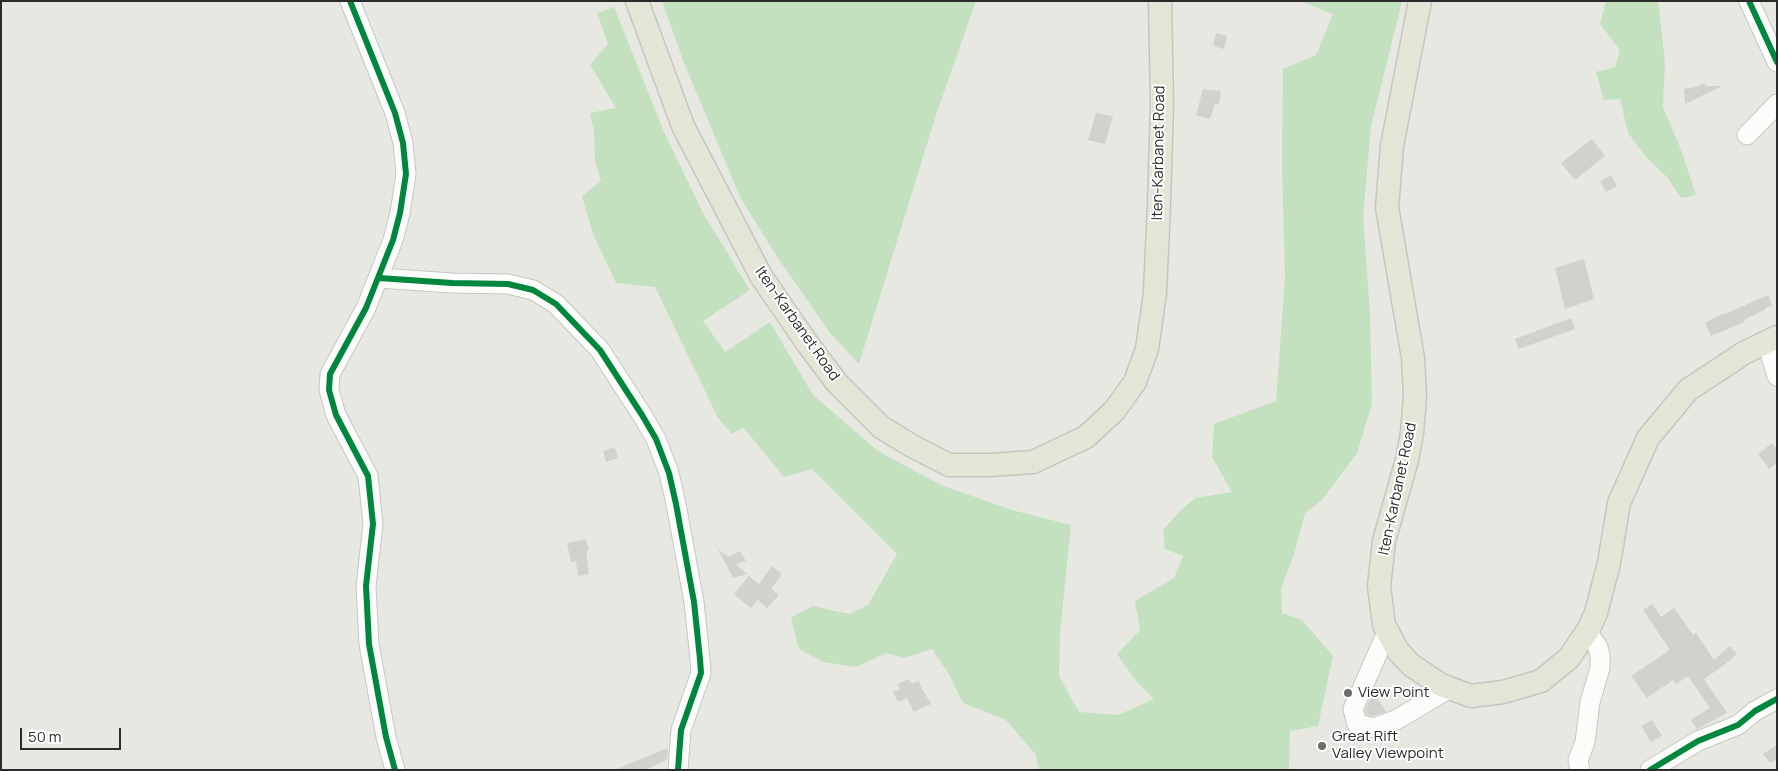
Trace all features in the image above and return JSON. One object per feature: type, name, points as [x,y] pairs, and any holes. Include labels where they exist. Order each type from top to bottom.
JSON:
[{"type":"main road","name":"Iten-Karbanet Road","points":[[637,1],[688,135],[761,276],[837,383],[881,427],[912,446],[949,465],[992,465],[1033,462],[1086,437],[1114,411],[1135,382],[1147,350],[1155,293],[1162,105],[1160,1]]},
{"type":"main road","name":"Iten-Karbanet Road","points":[[1420,1],[1392,146],[1387,207],[1413,358],[1415,397],[1407,460],[1384,541],[1379,586],[1384,625],[1398,651],[1411,665],[1441,685],[1471,696],[1504,692],[1541,680],[1569,658],[1587,632],[1596,613],[1609,562],[1619,503],[1648,438],[1688,390],[1744,353],[1772,340]]},
{"type":"street","points":[[350,1],[395,113],[403,143],[406,174],[400,213],[379,278],[366,308],[330,374],[329,390],[336,415],[368,476],[373,524],[366,586],[369,644],[386,737],[395,770]]},
{"type":"street","points":[[1749,1],[1777,62]]},
{"type":"street","points":[[1747,135],[1777,104]]},
{"type":"street","points":[[379,278],[452,283],[508,284],[533,290],[556,304],[600,350],[642,415],[656,439],[669,473],[694,602],[700,659],[700,673],[681,730],[678,770]]},
{"type":"street","points":[[1772,340],[1777,376]]},
{"type":"street","points":[[1387,632],[1354,709],[1357,724],[1374,728],[1396,720],[1450,688]]},
{"type":"street","points":[[1580,770],[1578,760],[1584,742],[1590,702],[1600,668],[1598,647],[1587,632]]},
{"type":"street","points":[[1650,770],[1698,741],[1738,724],[1755,711],[1777,699]]},
{"type":"green space","points":[[662,1],[976,1],[936,115],[859,364],[830,333],[776,255],[740,197],[684,63]]},
{"type":"green space","points":[[1300,1],[1402,1],[1371,126],[1363,216],[1370,314],[1372,404],[1357,453],[1322,500],[1305,513],[1294,554],[1281,588],[1282,613],[1302,620],[1333,656],[1318,726],[1290,731],[1289,770],[1039,770],[1036,755],[1006,720],[963,703],[949,674],[932,649],[904,658],[886,653],[856,667],[823,662],[799,649],[791,617],[813,606],[849,614],[868,605],[897,554],[812,469],[784,477],[743,427],[732,434],[718,418],[655,287],[616,283],[593,234],[582,196],[601,181],[595,161],[594,131],[590,113],[616,108],[590,65],[608,44],[597,13],[614,7],[664,132],[703,213],[750,290],[703,321],[725,352],[770,322],[813,395],[878,451],[941,485],[1012,510],[1071,525],[1060,633],[1059,676],[1079,712],[1118,715],[1154,699],[1136,681],[1117,654],[1140,630],[1135,601],[1174,578],[1183,556],[1165,549],[1163,530],[1195,498],[1232,492],[1212,457],[1214,424],[1276,401],[1285,278],[1282,164],[1283,69],[1316,55],[1333,14]]},
{"type":"green space","points":[[1606,1],[1658,1],[1665,62],[1663,107],[1682,152],[1696,195],[1681,198],[1667,177],[1647,158],[1628,133],[1620,99],[1604,100],[1596,72],[1615,67],[1620,50],[1600,24]]},
{"type":"building","points":[[1216,33],[1227,36],[1224,49],[1213,46]]},
{"type":"building","points":[[1704,83],[1706,86],[1722,86],[1685,104],[1684,89]]},
{"type":"building","points":[[1203,89],[1221,91],[1219,104],[1215,104],[1210,119],[1196,115]]},
{"type":"building","points":[[1096,113],[1113,116],[1105,144],[1088,140]]},
{"type":"building","points":[[1592,139],[1605,156],[1575,180],[1561,163]]},
{"type":"building","points":[[1611,175],[1617,186],[1606,192],[1600,181]]},
{"type":"building","points":[[1584,259],[1594,299],[1565,309],[1555,268]]},
{"type":"building","points":[[1768,295],[1772,305],[1744,320],[1745,322],[1711,336],[1705,323]]},
{"type":"building","points":[[1571,318],[1575,329],[1519,349],[1515,339]]},
{"type":"building","points":[[1772,443],[1777,449],[1777,463],[1769,469],[1758,454]]},
{"type":"building","points":[[615,447],[618,458],[606,462],[603,451]]},
{"type":"building","points":[[586,539],[589,551],[586,551],[589,574],[578,576],[576,561],[571,562],[567,543]]},
{"type":"building","points":[[718,549],[728,557],[740,551],[746,561],[736,564],[747,574],[733,578]]},
{"type":"building","points":[[772,566],[782,574],[771,589],[779,595],[767,608],[758,600],[751,608],[734,594],[749,576],[759,584]]},
{"type":"building","points":[[1652,604],[1661,617],[1674,608],[1693,635],[1696,633],[1714,660],[1730,646],[1737,654],[1704,679],[1727,713],[1697,729],[1691,720],[1710,708],[1688,676],[1676,684],[1673,680],[1647,698],[1631,676],[1670,650],[1643,610]]},
{"type":"building","points":[[909,679],[912,684],[918,681],[931,704],[914,712],[907,698],[898,702],[893,692],[900,689],[898,684]]},
{"type":"building","points":[[1374,693],[1386,712],[1373,716],[1367,715],[1365,710]]},
{"type":"building","points":[[1652,720],[1662,736],[1651,742],[1641,726]]},
{"type":"building","points":[[1777,745],[1777,759],[1770,763],[1763,754]]},
{"type":"building","points":[[668,748],[667,760],[645,770],[614,770]]},
{"type":"cycle path","points":[[350,1],[395,113],[403,143],[406,174],[400,213],[393,240],[366,308],[330,374],[329,390],[336,415],[368,476],[373,524],[366,586],[369,644],[386,737],[395,770]]},
{"type":"cycle path","points":[[1749,1],[1777,62]]},
{"type":"cycle path","points":[[379,278],[452,283],[508,284],[533,290],[556,304],[600,350],[642,415],[656,439],[669,473],[694,602],[700,659],[701,673],[681,730],[678,770]]},
{"type":"cycle path","points":[[1650,770],[1698,741],[1738,725],[1755,711],[1777,699]]},
{"type":"place","name":"View Point","points":[[1348,693]]},
{"type":"place","name":"Great Rift Valley Viewpoint","points":[[1322,746]]}]
